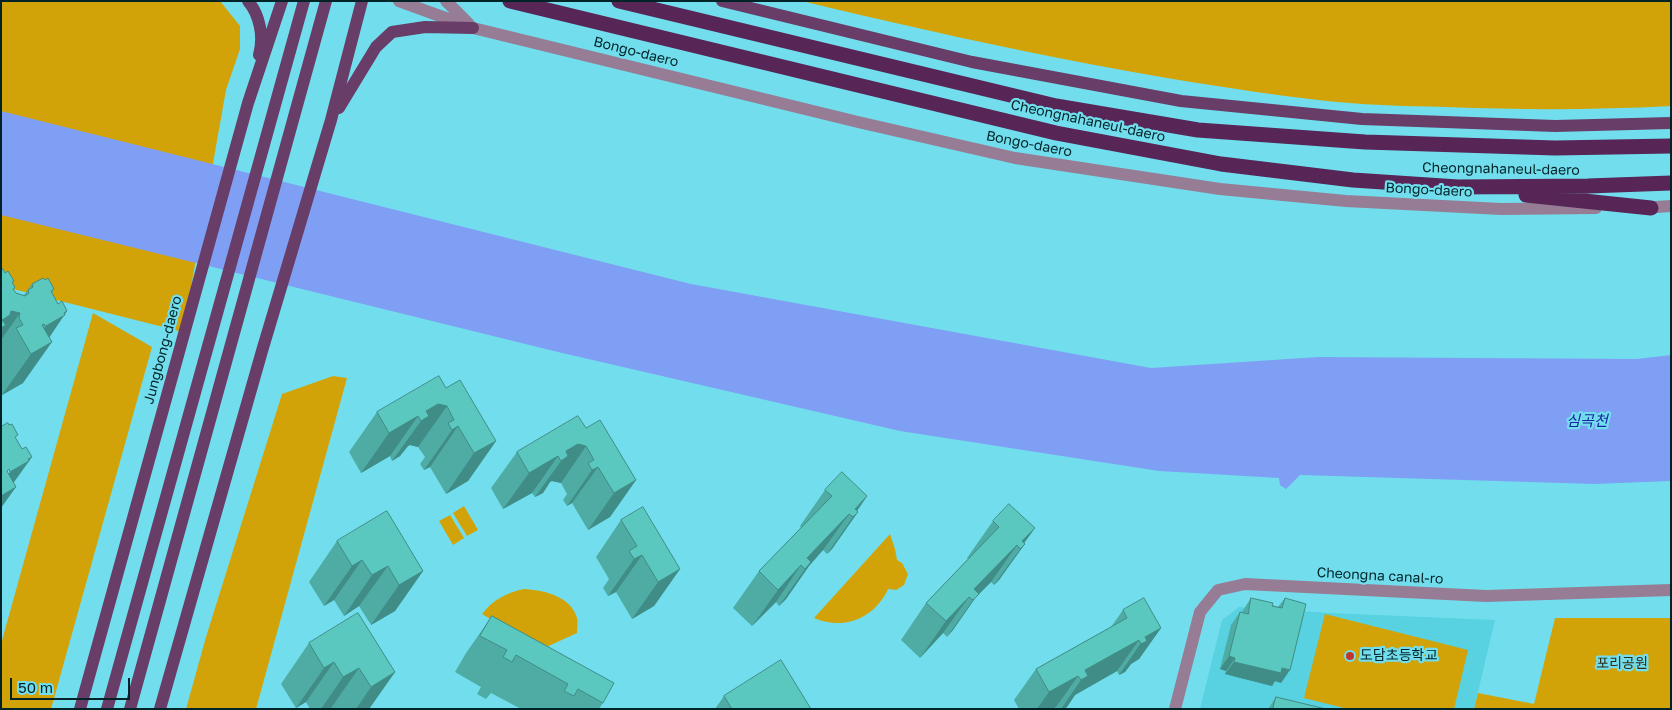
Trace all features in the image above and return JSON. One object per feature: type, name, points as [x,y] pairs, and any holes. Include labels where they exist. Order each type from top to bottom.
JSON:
[{"type":"highway","name":"Cheongnahaneul-daero","points":[[510,1],[1056,133],[1221,164],[1353,180],[1468,187],[1671,183]]},
{"type":"highway","name":"Cheongnahaneul-daero","points":[[619,1],[1056,106],[1198,130],[1365,142],[1555,148],[1671,146]]},
{"type":"highway","points":[[1408,184],[1651,208]]},
{"type":"main road","points":[[248,1],[254,8],[261,30],[260,50],[248,103]]},
{"type":"main road","name":"Jungbong-daero","points":[[80,709],[248,103],[282,1]]},
{"type":"main road","points":[[107,709],[304,1]]},
{"type":"main road","points":[[130,709],[326,1]]},
{"type":"main road","points":[[160,709],[262,351],[331,120],[362,1]]},
{"type":"main road","points":[[722,1],[972,62],[1181,101],[1362,119],[1556,126],[1671,123]]},
{"type":"main road","points":[[331,120],[376,47],[392,32],[425,27],[473,28]]},
{"type":"street","name":"Bongo-daero","points":[[399,1],[473,28],[858,122],[1015,158],[1220,190],[1346,201],[1501,209],[1651,208],[1671,206]]},
{"type":"street","points":[[446,1],[473,28]]},
{"type":"street","name":"Cheongna canal-ro","points":[[1175,709],[1200,612],[1218,590],[1244,584],[1486,596],[1671,590]]},
{"type":"shaded area","name":"도담초등학교","points":[[1239,607],[1495,620],[1474,709],[1200,709],[1222,620]]},
{"type":"green space","points":[[1,1],[220,1],[240,26],[240,49],[226,90],[183,332],[1,286]]},
{"type":"green space","points":[[802,1],[1671,1],[1671,106],[1587,109],[1502,109],[1382,105],[1318,100],[1188,81],[1059,58],[930,31]]},
{"type":"green space","points":[[93,313],[152,347],[51,709],[1,709],[1,644]]},
{"type":"green space","points":[[333,376],[347,378],[256,709],[186,709],[206,637],[282,394]]},
{"type":"green space","points":[[464,506],[478,530],[467,536],[453,513]]},
{"type":"green space","points":[[450,515],[464,538],[453,545],[439,521]]},
{"type":"green space","points":[[890,534],[897,560],[902,563],[908,574],[904,585],[896,590],[888,589],[875,608],[857,619],[836,623],[814,618]]},
{"type":"green space","points":[[524,589],[548,593],[563,599],[574,610],[577,618],[577,633],[542,649],[482,614],[501,597]]},
{"type":"green space","points":[[1325,614],[1468,650],[1454,709],[1348,709],[1304,698]]},
{"type":"green space","name":"포리공원","points":[[1555,618],[1671,618],[1671,709],[1474,709],[1478,693],[1534,704]]},
{"type":"water","name":"심곡천","points":[[1,111],[691,284],[1151,368],[1318,357],[1637,359],[1671,355],[1671,481],[1594,484],[1300,475],[1286,489],[1280,485],[1279,478],[1159,471],[900,431],[558,352],[1,215]]},
{"type":"building","points":[[3,269],[5,273],[8,271],[14,281],[12,282],[15,287],[13,289],[16,293],[25,296],[29,293],[28,290],[33,287],[32,284],[43,278],[45,280],[48,278],[54,289],[51,291],[58,304],[62,301],[67,311],[64,313],[65,315],[46,326],[42,325],[52,342],[31,354],[16,328],[23,325],[19,318],[20,313],[11,311],[10,315],[2,320],[6,325],[1,328],[1,270]]},
{"type":"building","points":[[439,376],[446,388],[460,380],[496,441],[474,453],[458,426],[452,430],[448,423],[454,420],[447,406],[438,404],[426,411],[429,416],[421,421],[418,416],[389,433],[377,412]]},
{"type":"building","points":[[578,416],[586,428],[600,420],[636,480],[614,493],[598,467],[592,470],[588,463],[594,460],[586,446],[578,444],[566,451],[568,456],[561,461],[558,456],[529,473],[517,452]]},
{"type":"building","points":[[8,423],[9,425],[12,424],[18,435],[15,437],[22,449],[26,447],[32,457],[28,459],[29,461],[10,472],[9,469],[7,471],[16,487],[1,496],[1,427]]},
{"type":"building","points":[[842,472],[867,496],[855,509],[858,512],[853,517],[849,514],[807,558],[811,562],[805,569],[801,565],[778,590],[759,571],[832,496],[825,490]]},
{"type":"building","points":[[1009,504],[1035,528],[1022,541],[1025,544],[1020,549],[1017,545],[974,589],[979,594],[973,600],[969,597],[946,621],[926,603],[999,527],[993,521]]},
{"type":"building","points":[[643,507],[680,569],[658,582],[642,555],[634,559],[629,551],[637,546],[621,520]]},
{"type":"building","points":[[387,511],[423,571],[399,585],[388,566],[372,575],[362,560],[352,566],[337,541]]},
{"type":"building","points":[[1144,598],[1161,628],[1145,637],[1147,641],[1141,644],[1139,640],[1085,670],[1088,676],[1081,680],[1078,676],[1049,692],[1036,669],[1127,618],[1123,610]]},
{"type":"building","points":[[1251,598],[1273,603],[1272,606],[1282,608],[1285,598],[1306,604],[1290,670],[1282,668],[1281,673],[1234,662],[1235,658],[1229,656],[1240,612],[1248,614]]},
{"type":"building","points":[[358,613],[395,672],[371,687],[359,668],[343,677],[334,662],[324,668],[309,643]]},
{"type":"building","points":[[492,616],[614,683],[603,703],[578,689],[574,696],[564,691],[568,684],[516,655],[512,662],[503,657],[507,650],[480,636]]},
{"type":"building","points":[[781,660],[811,709],[732,709],[724,696]]},
{"type":"building","points":[[1276,697],[1326,709],[1273,709]]},
{"type":"place","name":"도담초등학교","points":[[1350,656]]}]
